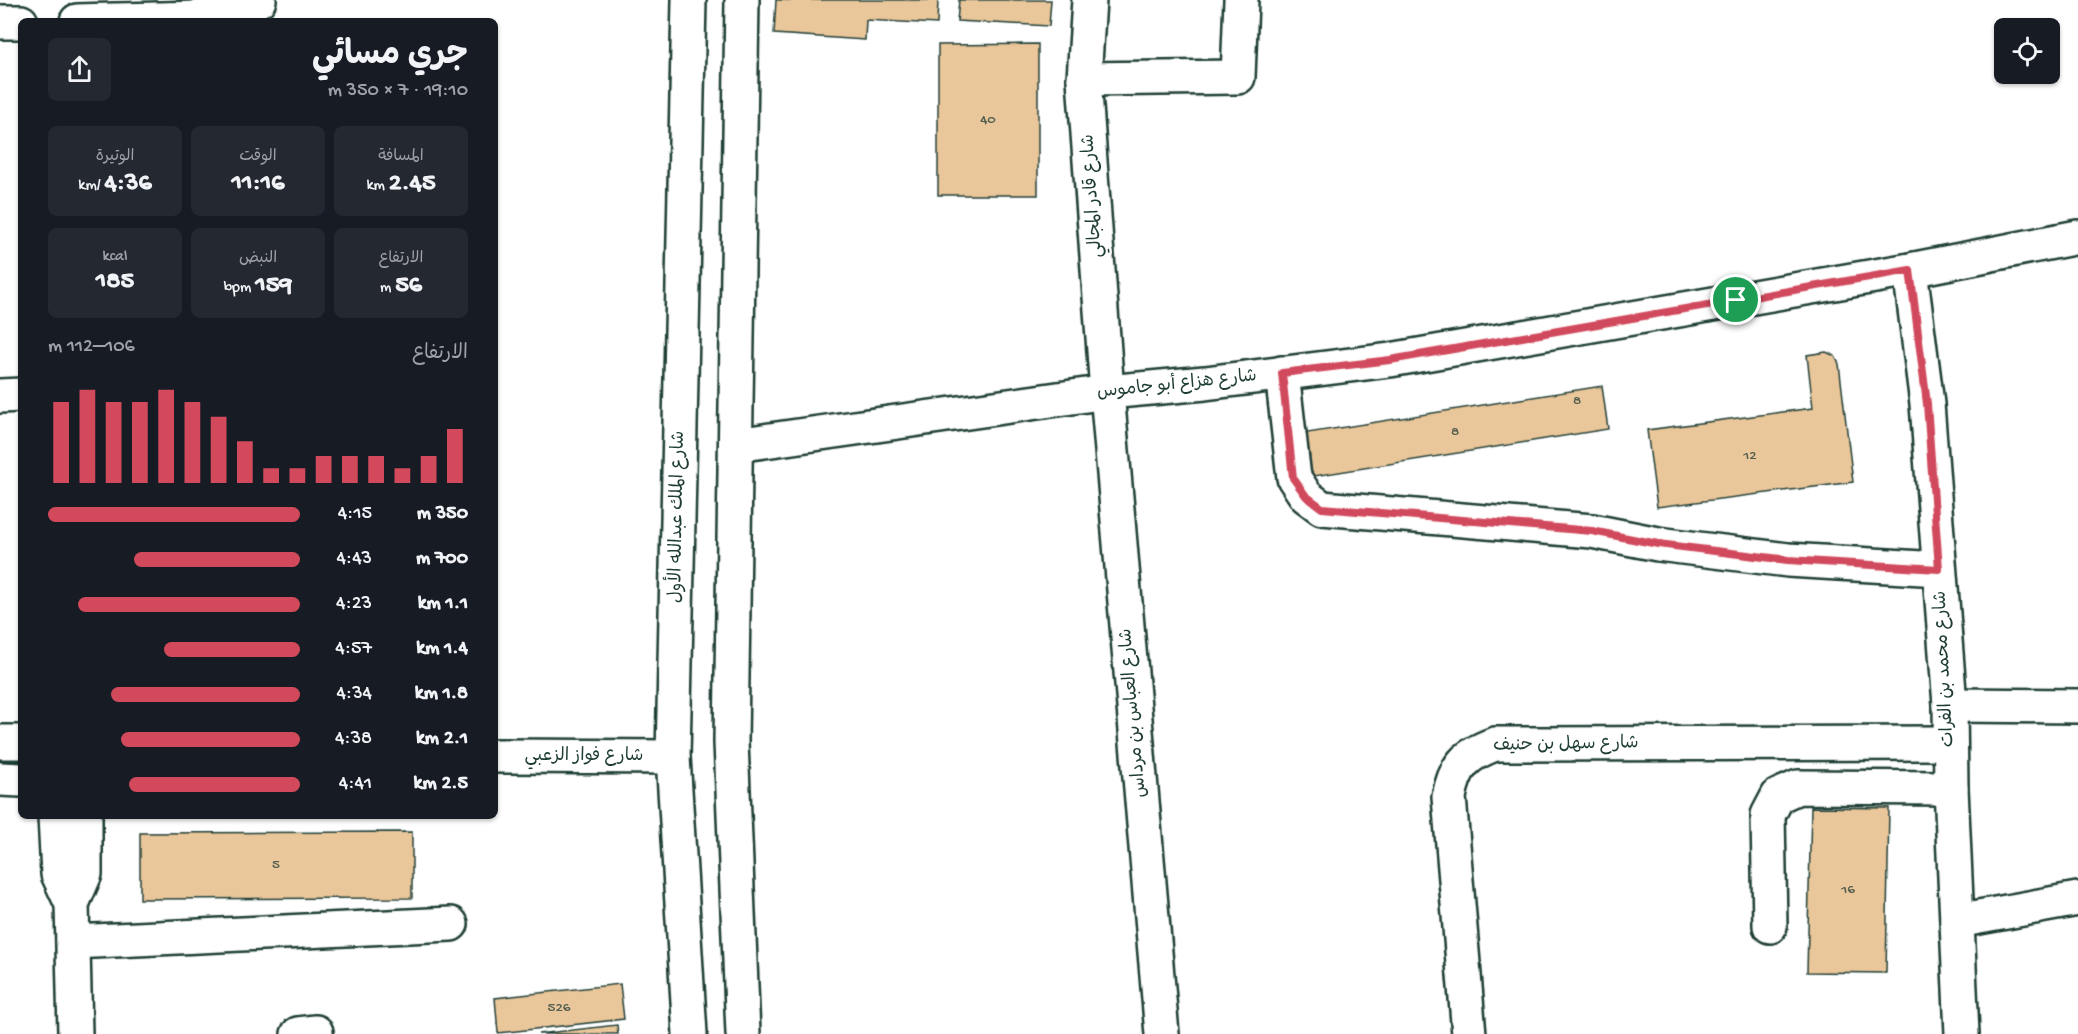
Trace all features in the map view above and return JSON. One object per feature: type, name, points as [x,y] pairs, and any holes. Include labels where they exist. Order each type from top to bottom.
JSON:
[{"type":"street","points":[[193,18],[227,15],[259,0]]},
{"type":"street","name":"شارع الملك عبدالله الأول","points":[[689,0],[673,757],[690,1034]]},
{"type":"street","points":[[742,0],[731,742],[743,1034]]},
{"type":"street","name":"شارع قادر المجالي","points":[[1089,0],[1084,79],[1107,392]]},
{"type":"street","points":[[1084,79],[1238,77],[1241,0]]},
{"type":"street","points":[[0,22],[18,22]]},
{"type":"street","name":"شارع هزاع أبو جاموس","points":[[736,445],[1107,392],[1390,360],[1910,270],[2078,237]]},
{"type":"street","name":"شارع محمد بن الفرات","points":[[1910,270],[1927,404],[1950,705],[1951,788],[1962,1034]]},
{"type":"street","points":[[1282,373],[1293,478],[1306,496],[1322,508],[1592,531],[1658,544],[1788,560],[1939,569]]},
{"type":"street","name":"شارع العباس بن مرداس","points":[[1107,392],[1162,1034]]},
{"type":"street","points":[[0,396],[18,395]]},
{"type":"street","points":[[1950,705],[2078,706]]},
{"type":"street","points":[[0,742],[18,742]]},
{"type":"street","name":"شارع سهل بن حنيف","points":[[1469,1034],[1449,797],[1453,778],[1463,762],[1476,751],[1495,744],[1950,743]]},
{"type":"street","name":"شارع فواز الزعبي","points":[[498,756],[673,757]]},
{"type":"street","points":[[0,779],[18,780]]},
{"type":"street","points":[[1770,926],[1768,815],[1778,796],[1798,787],[1951,788]]},
{"type":"street","points":[[55,819],[58,874],[72,904],[75,1034]]},
{"type":"street","points":[[72,904],[85,874],[85,819]]},
{"type":"street","points":[[1957,921],[2078,899]]},
{"type":"street","points":[[73,942],[451,924]]},
{"type":"building","points":[[776,0],[938,0],[937,24],[866,20],[865,40],[774,34]]},
{"type":"building","points":[[959,0],[1051,0],[1049,26],[957,21]]},
{"type":"building","points":[[1038,44],[1038,195],[938,195],[938,45]]},
{"type":"building","points":[[1826,352],[1835,356],[1839,364],[1853,482],[1657,507],[1647,430],[1813,408],[1807,355]]},
{"type":"building","points":[[1602,386],[1608,429],[1308,477],[1301,434]]},
{"type":"building","points":[[1811,807],[1889,808],[1886,973],[1807,972]]},
{"type":"building","points":[[412,832],[412,898],[140,899],[140,833]]},
{"type":"building","points":[[620,984],[624,1019],[498,1033],[495,998]]},
{"type":"building","points":[[617,1025],[618,1034],[538,1034]]},
{"type":"route","points":[[1910,270],[1927,404],[1939,569],[1788,560],[1658,544],[1592,531],[1322,508],[1306,496],[1293,478],[1282,373],[1390,360],[1736,300],[1910,270]]}]
